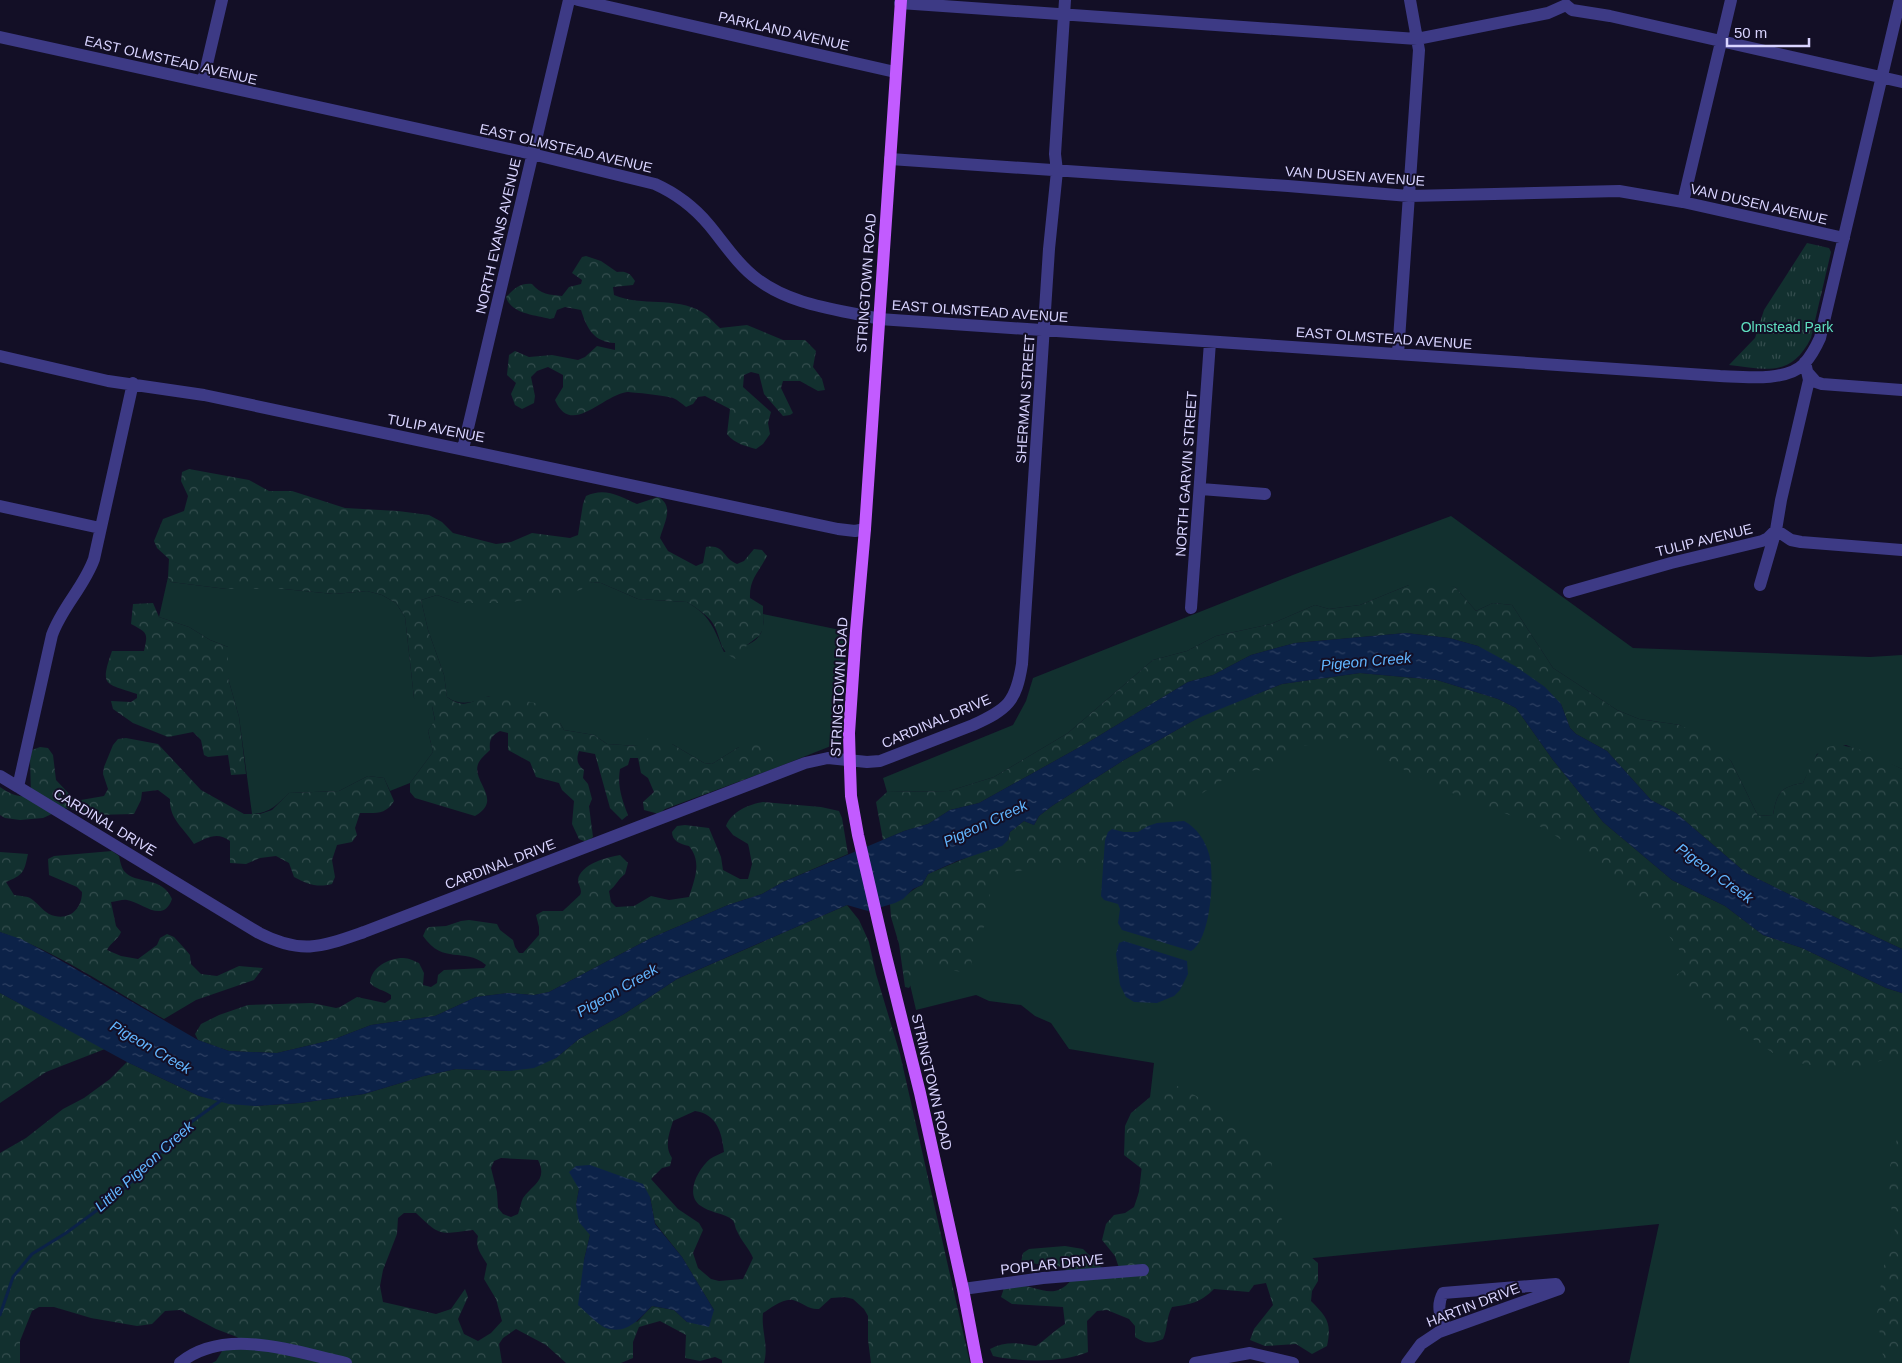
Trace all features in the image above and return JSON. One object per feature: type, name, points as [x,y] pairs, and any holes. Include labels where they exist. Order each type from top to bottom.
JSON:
[{"type":"main road","name":"STRINGTOWN ROAD","points":[[900,1],[865,529],[856,631],[850,733],[852,796],[861,847],[885,952],[920,1093],[963,1289],[977,1363]]},
{"type":"street","points":[[204,81],[222,0]]},
{"type":"street","name":"NORTH EVANS AVENUE","points":[[462,449],[569,0]]},
{"type":"street","name":"PARKLAND AVENUE","points":[[578,0],[895,72]]},
{"type":"street","name":"SHERMAN STREET","points":[[1020,681],[1057,171],[1055,154],[1065,0]]},
{"type":"street","points":[[1398,354],[1419,50],[1410,0]]},
{"type":"street","points":[[1684,202],[1731,0]]},
{"type":"street","points":[[1760,585],[1776,530],[1781,500],[1809,380],[1807,368],[1820,338],[1900,0]]},
{"type":"street","points":[[900,1],[1064,15],[1417,39],[1548,13],[1566,3],[1572,10],[1610,16],[1902,82]]},
{"type":"street","name":"EAST OLMSTEAD AVENUE","points":[[0,37],[532,154],[657,185],[689,206],[708,223],[736,259],[755,278],[767,286],[784,296],[818,307],[879,319],[1746,376],[1788,373],[1807,368]]},
{"type":"street","name":"VAN DUSEN AVENUE","points":[[890,160],[1288,186],[1409,196],[1619,191],[1684,202],[1844,238]]},
{"type":"street","name":"NORTH GARVIN STREET","points":[[1192,608],[1210,342]]},
{"type":"street","name":"TULIP AVENUE","points":[[0,356],[108,380],[204,395],[838,528],[854,531],[865,529]]},
{"type":"street","points":[[1807,368],[1816,382],[1822,384],[1902,390]]},
{"type":"street","points":[[18,787],[56,623],[90,571],[133,383]]},
{"type":"street","points":[[1201,489],[1264,494]]},
{"type":"street","points":[[0,506],[100,528]]},
{"type":"street","points":[[1776,530],[1791,540],[1801,542],[1902,550]]},
{"type":"street","name":"TULIP AVENUE","points":[[1569,592],[1671,563],[1762,541],[1776,530]]},
{"type":"street","name":"CARDINAL DRIVE","points":[[0,776],[259,933],[286,944],[306,948],[336,942],[364,932],[805,763],[828,758],[867,762],[880,761],[988,718],[1006,707],[1016,694],[1020,681]]},
{"type":"street","name":"POPLAR DRIVE","points":[[963,1289],[1043,1278],[1143,1270]]},
{"type":"street","name":"HARTIN DRIVE","points":[[1408,1363],[1421,1344],[1430,1336],[1559,1289],[1556,1284],[1538,1284],[1443,1293],[1439,1300],[1440,1318],[1447,1329]]},
{"type":"street","points":[[180,1363],[203,1349],[224,1344],[236,1344],[258,1345],[346,1363]]},
{"type":"street","points":[[1195,1363],[1250,1353],[1293,1363]]},
{"type":"green space","name":"Olmstead Park","points":[[1807,243],[1829,248],[1831,252],[1811,338],[1803,351],[1795,360],[1776,368],[1766,369],[1729,365],[1755,338],[1764,310]]},
{"type":"green space","points":[[586,256],[601,261],[617,272],[628,273],[633,278],[635,281],[633,285],[613,287],[614,295],[625,299],[681,304],[692,307],[705,314],[720,328],[747,325],[783,340],[805,340],[816,351],[813,367],[822,379],[825,390],[818,391],[800,381],[783,381],[781,388],[793,413],[783,416],[764,394],[759,374],[751,372],[744,375],[743,387],[771,412],[768,423],[770,434],[763,444],[756,449],[741,444],[727,434],[730,409],[705,396],[698,397],[693,404],[686,407],[670,397],[627,392],[617,395],[578,415],[569,415],[562,410],[555,400],[563,387],[563,375],[548,367],[537,371],[531,377],[535,396],[534,403],[522,409],[515,405],[511,394],[516,383],[507,375],[509,355],[515,351],[529,357],[552,355],[578,360],[585,357],[597,346],[615,350],[615,343],[602,340],[592,333],[581,310],[565,307],[557,310],[554,318],[550,319],[518,310],[509,303],[506,297],[524,284],[532,284],[538,290],[562,296],[569,287],[581,284],[582,280],[572,273],[582,257]]},
{"type":"green space","points":[[189,469],[249,480],[269,491],[292,491],[345,508],[429,515],[442,522],[453,533],[496,544],[511,542],[532,533],[570,538],[578,535],[583,504],[586,496],[593,493],[606,492],[637,504],[658,497],[666,505],[667,510],[666,521],[660,538],[668,551],[696,566],[703,563],[706,547],[720,549],[737,564],[744,561],[754,549],[762,550],[767,556],[753,581],[750,591],[750,598],[763,606],[763,629],[759,636],[747,645],[739,660],[727,654],[710,619],[687,602],[638,599],[601,583],[593,582],[586,584],[581,590],[507,603],[459,603],[437,595],[421,600],[428,630],[444,675],[447,697],[465,704],[491,696],[544,705],[559,713],[561,716],[560,723],[564,730],[594,735],[607,744],[637,746],[650,737],[672,744],[704,763],[712,764],[739,747],[755,744],[775,753],[779,759],[778,767],[665,809],[659,814],[644,810],[643,802],[654,792],[648,778],[641,773],[638,758],[630,758],[628,765],[620,769],[619,781],[628,815],[622,820],[610,808],[595,754],[579,751],[578,762],[584,770],[583,778],[588,784],[592,799],[589,806],[593,837],[586,842],[579,839],[572,824],[574,801],[562,790],[559,783],[536,777],[530,762],[508,750],[508,733],[500,731],[491,739],[490,750],[479,762],[477,769],[487,796],[487,803],[483,810],[475,816],[415,798],[410,792],[410,783],[433,752],[428,731],[435,720],[432,706],[419,705],[414,698],[405,617],[396,603],[382,595],[367,591],[334,594],[284,589],[227,589],[171,582],[168,577],[169,559],[157,548],[154,541],[163,519],[184,511],[188,496],[181,481],[182,472]]},
{"type":"green space","points":[[1451,516],[1633,648],[1870,657],[1902,655],[1902,769],[1846,745],[1817,754],[1803,783],[1784,789],[1778,796],[1773,815],[1758,816],[1731,761],[1680,725],[1639,719],[1617,710],[1553,668],[1512,605],[1493,603],[1476,611],[1455,587],[1409,585],[1360,605],[1329,609],[1315,605],[1271,624],[1216,636],[1187,651],[1153,660],[1068,733],[994,777],[949,791],[887,792],[883,778],[1013,725],[1026,701],[1033,678],[1298,573]]},
{"type":"green space","points":[[168,577],[171,582],[227,589],[284,589],[334,594],[367,591],[382,595],[396,603],[405,617],[414,698],[432,706],[435,721],[428,731],[433,752],[410,783],[390,791],[384,778],[368,776],[339,791],[289,793],[268,810],[252,814],[239,717],[228,678],[228,647],[210,640],[189,627],[159,617]]},
{"type":"green space","points":[[593,582],[601,583],[638,599],[687,602],[706,617],[724,652],[746,645],[756,639],[763,628],[763,614],[845,631],[840,740],[831,746],[778,767],[739,747],[712,764],[704,763],[672,744],[637,746],[607,744],[594,735],[564,730],[560,723],[489,696],[473,702],[463,703],[447,697],[444,675],[428,630],[421,600],[437,595],[459,603]]},
{"type":"green space","points":[[1439,583],[1455,587],[1476,611],[1493,603],[1512,605],[1553,668],[1617,710],[1639,719],[1680,725],[1708,739],[1731,761],[1758,816],[1773,815],[1776,801],[1781,792],[1784,789],[1803,783],[1815,758],[1825,748],[1846,746],[1858,749],[1902,769],[1902,949],[1746,873],[1676,813],[1651,800],[1607,751],[1576,734],[1570,728],[1561,704],[1478,646],[1449,638],[1406,633],[1295,643],[1251,655],[1213,675],[1188,682],[1087,743],[979,803],[950,810],[928,824],[883,840],[876,802],[887,792],[949,791],[994,777],[1068,733],[1153,660],[1187,651],[1216,636],[1271,624],[1315,605],[1329,609],[1360,605],[1409,585]]},
{"type":"green space","points":[[153,603],[159,617],[189,627],[210,640],[228,647],[228,678],[239,717],[246,774],[231,775],[228,755],[208,757],[204,755],[201,740],[193,732],[168,737],[133,723],[113,709],[111,701],[131,702],[137,698],[137,694],[118,688],[108,682],[106,672],[112,651],[144,651],[145,634],[141,629],[131,624],[133,604]]},
{"type":"green space","points":[[1360,673],[1437,680],[1498,699],[1516,708],[1553,760],[1603,822],[1672,880],[1725,906],[1763,935],[1802,948],[1886,988],[1902,993],[1902,1053],[1849,1072],[1783,1060],[1669,980],[1682,971],[1681,952],[1648,908],[1606,870],[1544,828],[1431,785],[1349,738],[1302,746],[1268,770],[1236,771],[1157,823],[1138,832],[1124,832],[1105,840],[1102,873],[1086,863],[1009,872],[989,879],[990,895],[986,924],[969,949],[974,973],[980,983],[977,987],[963,972],[932,969],[920,974],[909,988],[905,987],[899,944],[891,917],[890,904],[922,885],[928,874],[1008,840],[1010,832],[1024,821],[1034,825],[1039,816],[1052,806],[1124,760],[1203,715],[1282,684]]},
{"type":"green space","points":[[1328,718],[1559,821],[1902,1037],[1902,1363],[1629,1363],[1659,1224],[1129,1276],[1154,1063],[1069,1049],[1051,1023],[1035,1016],[1021,1005],[989,1001],[976,995],[916,1010],[892,908]]},
{"type":"green space","points":[[126,738],[158,744],[201,790],[244,814],[260,814],[272,810],[289,793],[339,791],[368,776],[384,778],[394,801],[384,811],[360,813],[355,828],[357,835],[352,842],[337,845],[332,860],[335,877],[332,884],[322,886],[294,877],[289,863],[276,856],[260,858],[246,864],[230,863],[230,841],[221,836],[212,836],[194,844],[175,818],[170,806],[170,799],[158,790],[142,792],[141,800],[134,814],[95,815],[65,808],[43,818],[20,820],[5,818],[0,815],[0,787],[15,795],[31,796],[30,758],[32,750],[40,747],[48,748],[53,755],[56,780],[73,798],[81,800],[104,796],[108,789],[103,774],[104,767],[113,745],[118,739]]},
{"type":"green space","points":[[763,802],[821,807],[839,811],[842,818],[848,854],[783,882],[762,894],[728,905],[651,938],[549,992],[534,995],[508,993],[476,997],[435,1016],[371,1025],[332,1040],[277,1053],[229,1051],[198,1040],[195,1034],[201,1024],[219,1015],[248,1005],[312,1003],[336,1008],[357,997],[385,1003],[391,999],[391,995],[374,987],[370,983],[371,977],[382,964],[398,958],[405,958],[419,963],[424,973],[423,985],[431,987],[437,983],[438,975],[444,970],[484,968],[486,965],[478,960],[438,951],[423,936],[429,927],[446,926],[469,920],[497,924],[500,930],[513,940],[519,953],[523,953],[539,935],[536,915],[543,911],[563,911],[580,895],[581,891],[578,880],[580,874],[595,862],[609,858],[620,855],[628,863],[625,874],[609,891],[611,902],[616,907],[634,906],[651,896],[669,900],[689,897],[696,870],[695,858],[689,846],[673,838],[672,832],[677,826],[709,828],[721,857],[723,870],[740,879],[748,879],[752,864],[748,844],[733,835],[726,826],[736,813]]},
{"type":"green space","points":[[112,851],[119,856],[124,871],[129,875],[162,886],[168,891],[172,899],[168,906],[158,911],[127,900],[111,902],[116,926],[121,932],[107,950],[121,956],[138,959],[157,945],[160,938],[167,934],[174,937],[185,949],[190,955],[191,964],[201,974],[217,976],[239,966],[263,968],[254,980],[196,1000],[164,1019],[63,960],[22,940],[0,932],[0,852],[28,854],[22,872],[6,882],[14,895],[30,898],[49,914],[62,917],[67,916],[76,909],[82,892],[77,887],[49,875],[48,859],[54,856]]},
{"type":"green space","points":[[847,905],[859,920],[869,942],[876,974],[900,1054],[970,1363],[871,1363],[868,1340],[868,1316],[864,1309],[853,1299],[845,1297],[831,1298],[819,1309],[793,1300],[785,1300],[763,1313],[766,1350],[764,1363],[722,1363],[722,1360],[715,1357],[700,1361],[685,1358],[686,1335],[660,1321],[639,1327],[633,1342],[633,1358],[621,1363],[566,1363],[546,1345],[516,1329],[503,1338],[499,1344],[502,1363],[212,1363],[216,1361],[224,1348],[242,1342],[237,1337],[216,1329],[180,1310],[165,1311],[152,1324],[137,1326],[91,1318],[54,1307],[39,1307],[32,1311],[20,1341],[20,1363],[0,1363],[0,1153],[26,1138],[63,1109],[84,1098],[110,1079],[127,1062],[199,1096],[255,1106],[300,1103],[364,1094],[424,1076],[456,1069],[510,1071],[556,1058],[579,1039],[624,1014],[677,979]],"holes":[[[695,1111],[709,1116],[720,1131],[724,1152],[705,1163],[697,1175],[693,1189],[696,1201],[701,1206],[726,1216],[733,1221],[753,1258],[743,1279],[719,1281],[711,1279],[698,1268],[693,1253],[703,1230],[699,1223],[678,1209],[651,1179],[662,1168],[670,1166],[672,1158],[668,1149],[668,1140],[673,1121]],[[501,1158],[538,1160],[541,1167],[538,1181],[523,1198],[518,1214],[511,1217],[503,1214],[498,1208],[497,1192],[491,1168],[494,1161]],[[579,1189],[650,1197],[655,1223],[682,1257],[714,1310],[687,1322],[674,1310],[652,1306],[637,1322],[584,1260],[590,1235],[576,1205]],[[404,1213],[416,1213],[441,1232],[473,1230],[478,1236],[478,1247],[487,1264],[484,1279],[496,1299],[502,1321],[491,1333],[478,1341],[464,1334],[458,1319],[468,1297],[465,1289],[451,1309],[436,1314],[383,1302],[380,1286],[383,1270],[397,1234],[398,1218]]]},
{"type":"green space","points":[[0,993],[105,1049],[46,1072],[0,1103]]},
{"type":"green space","points":[[1177,1086],[1230,1117],[1256,1138],[1266,1149],[1271,1158],[1273,1182],[1284,1226],[1290,1237],[1318,1263],[1318,1281],[1312,1291],[1311,1301],[1327,1321],[1329,1332],[1327,1346],[1312,1354],[1296,1344],[1265,1346],[1250,1340],[1254,1329],[1273,1305],[1266,1283],[1254,1285],[1249,1292],[1214,1289],[1195,1302],[1172,1307],[1163,1339],[1156,1342],[1146,1342],[1135,1337],[1135,1326],[1129,1319],[1107,1310],[1097,1311],[1087,1321],[1088,1352],[1078,1356],[1054,1360],[993,1356],[990,1349],[996,1346],[1018,1344],[1036,1346],[1065,1324],[1063,1307],[1012,1304],[1001,1297],[1004,1288],[1012,1285],[1052,1291],[1065,1287],[1071,1280],[1064,1267],[1021,1262],[1023,1253],[1029,1249],[1065,1246],[1083,1249],[1111,1277],[1120,1271],[1115,1256],[1102,1240],[1106,1224],[1114,1215],[1125,1213],[1134,1207],[1144,1177],[1142,1169],[1124,1155],[1125,1126],[1131,1113],[1162,1087]]},
{"type":"green space","points":[[1902,1119],[1902,1363],[1884,1363],[1877,1314],[1883,1268],[1896,1239],[1887,1178]]},
{"type":"water","name":"Pigeon Creek","points":[[1406,633],[1449,638],[1478,646],[1515,666],[1545,687],[1561,704],[1570,728],[1576,734],[1607,751],[1651,800],[1676,813],[1746,873],[1902,949],[1902,993],[1886,988],[1802,948],[1763,935],[1725,906],[1672,880],[1603,822],[1553,760],[1516,708],[1498,699],[1437,680],[1360,673],[1282,684],[1203,716],[1124,760],[1052,806],[1039,816],[1034,825],[1024,821],[1010,832],[1008,840],[1002,846],[957,861],[928,874],[922,885],[913,889],[903,899],[868,911],[847,905],[677,979],[624,1014],[579,1039],[556,1058],[534,1068],[510,1071],[456,1069],[424,1076],[364,1094],[300,1103],[255,1106],[229,1104],[199,1096],[127,1062],[0,993],[0,932],[21,939],[53,956],[198,1040],[229,1051],[277,1053],[332,1040],[371,1025],[435,1016],[476,997],[508,993],[534,995],[549,992],[651,938],[728,905],[762,894],[783,882],[904,831],[928,824],[950,810],[979,803],[1087,743],[1188,682],[1213,675],[1251,655],[1295,643]]},
{"type":"water","points":[[1184,821],[1197,831],[1205,844],[1209,854],[1212,876],[1207,921],[1198,945],[1191,951],[1122,930],[1118,923],[1120,909],[1118,904],[1104,900],[1101,896],[1105,840],[1108,832],[1112,829],[1124,832],[1138,832],[1157,823]]},
{"type":"water","points":[[1124,941],[1187,961],[1188,974],[1180,990],[1174,996],[1157,1003],[1134,1002],[1126,997],[1120,985],[1116,954],[1119,943]]},
{"type":"water","points":[[590,1165],[643,1184],[650,1197],[655,1224],[682,1257],[714,1310],[709,1327],[687,1322],[674,1310],[652,1306],[632,1325],[613,1330],[599,1324],[578,1305],[584,1260],[590,1235],[579,1222],[576,1205],[579,1189],[569,1172],[576,1166]]},
{"type":"waterway","name":"Little Pigeon Creek","points":[[0,1315],[13,1277],[32,1254],[66,1233],[111,1200],[142,1172],[183,1128],[223,1099]]}]
